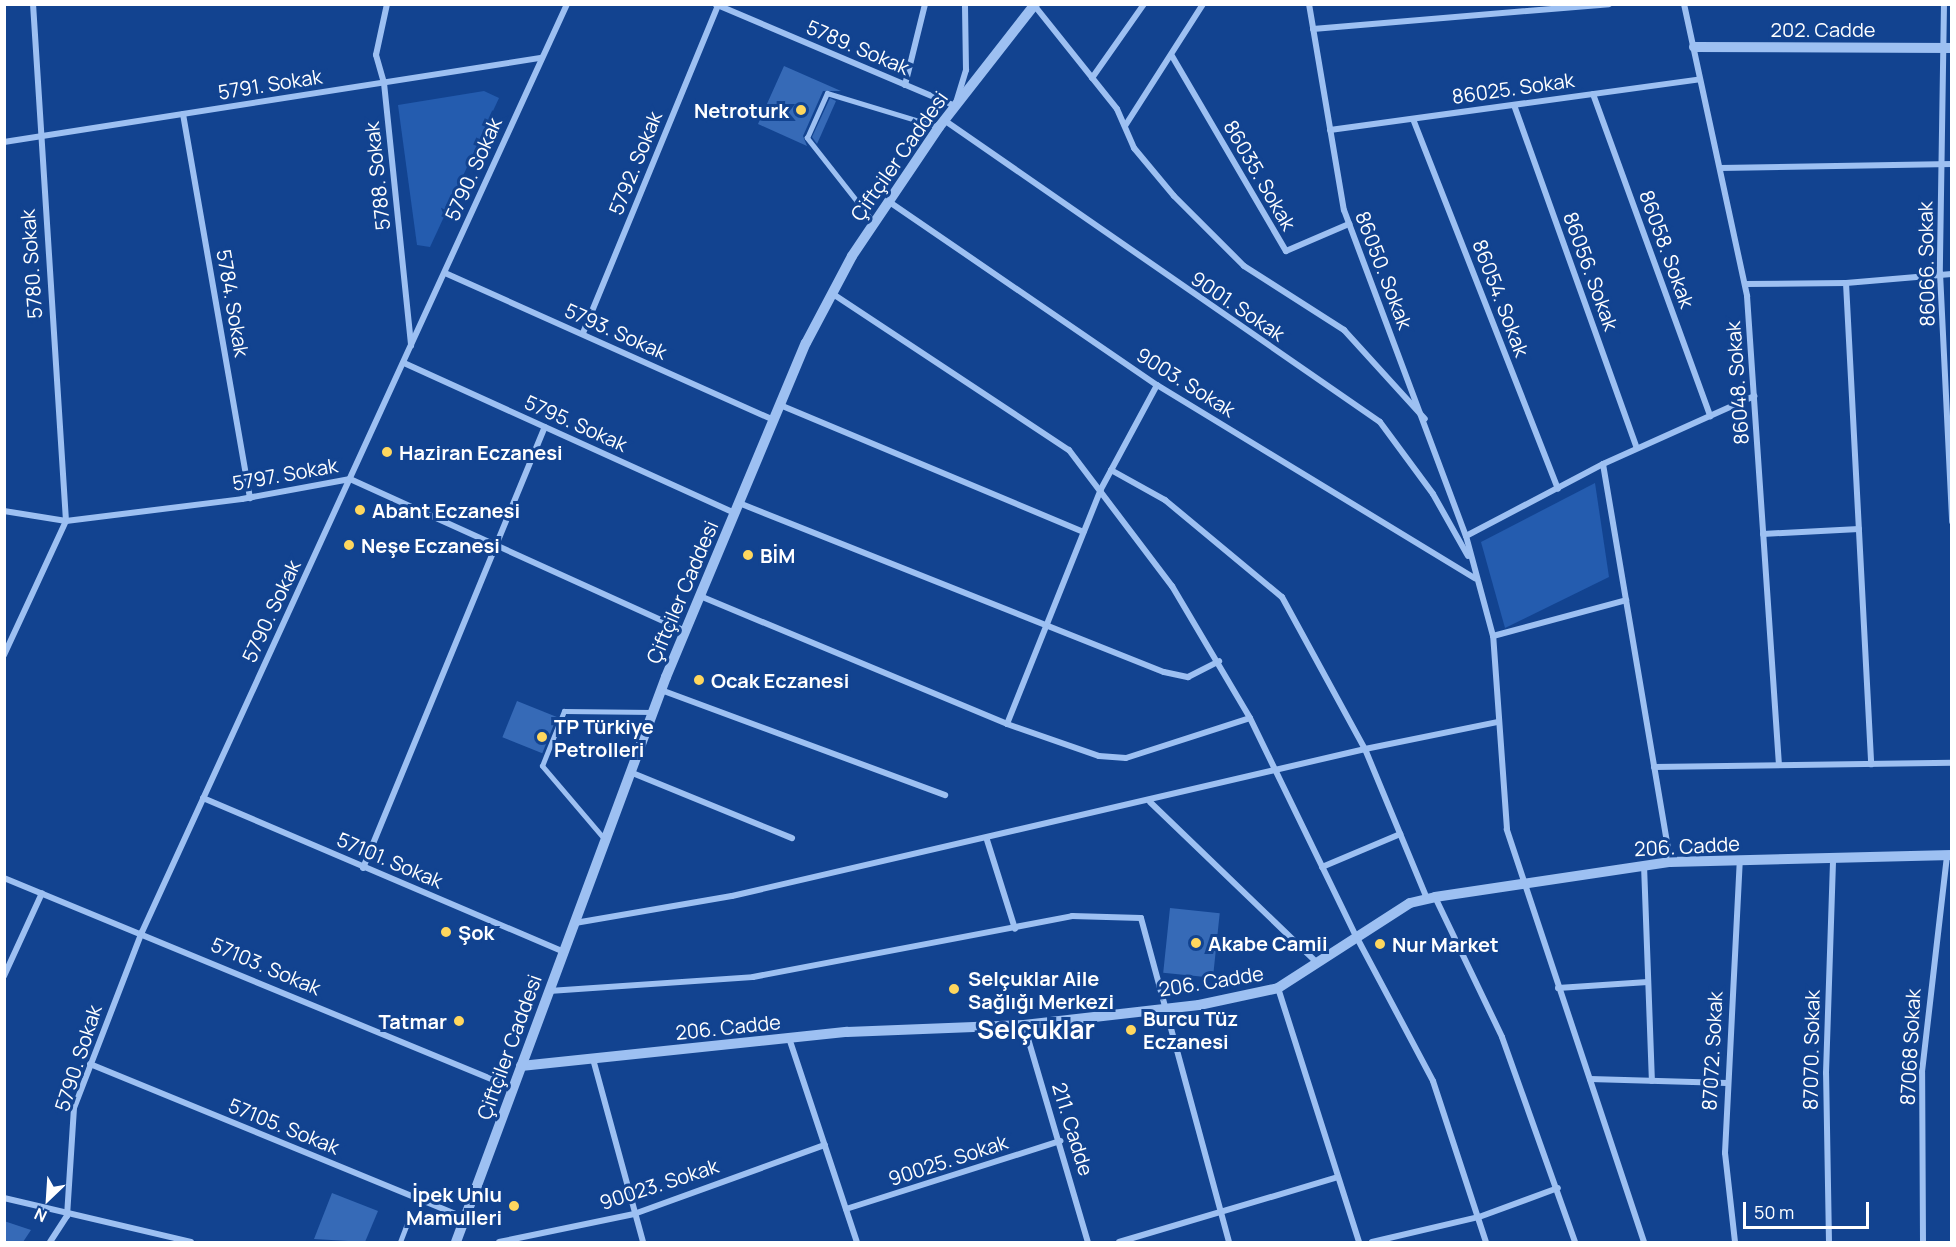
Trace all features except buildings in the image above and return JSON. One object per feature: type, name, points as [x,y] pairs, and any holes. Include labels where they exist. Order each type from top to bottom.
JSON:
[{"type":"street","name":"5780. Sokak","points":[[33,4],[39,137],[66,520]]},
{"type":"street","name":"5788. Sokak","points":[[387,4],[376,55],[384,83],[411,347]]},
{"type":"street","name":"5790. Sokak","points":[[50,1242],[67,1216],[74,1108],[142,932],[445,273],[540,58],[567,4]]},
{"type":"street","points":[[905,85],[925,4]]},
{"type":"street","points":[[955,106],[966,70],[965,4]]},
{"type":"street","points":[[1092,78],[1144,4]]},
{"type":"street","points":[[1125,126],[1172,56],[1203,4]]},
{"type":"street","name":"86050. Sokak","points":[[1309,4],[1349,225],[1425,419],[1466,536],[1470,559]]},
{"type":"street","points":[[1313,29],[1609,4]]},
{"type":"street","name":"86048. Sokak","points":[[1684,4],[1745,284],[1779,765]]},
{"type":"street","name":"86066. Sokak","points":[[1944,4],[1947,48],[1940,273],[1952,522]]},
{"type":"street","name":"5789. Sokak","points":[[717,5],[955,106]]},
{"type":"street","name":"5792. Sokak","points":[[583,333],[717,5]]},
{"type":"street","points":[[1034,5],[1092,78],[1125,126],[1134,148],[1174,196],[1244,266],[1344,330],[1425,419]]},
{"type":"street","name":"Çiftçiler Caddesi","points":[[456,1242],[661,690],[780,405],[833,294],[874,223],[941,123],[1034,5]]},
{"type":"street","name":"202. Cadde","points":[[1694,47],[1947,48]]},
{"type":"street","name":"86035. Sokak","points":[[1172,56],[1286,251],[1349,225]]},
{"type":"street","name":"5791. Sokak","points":[[4,142],[540,58]]},
{"type":"street","name":"86025. Sokak","points":[[1330,130],[1700,79]]},
{"type":"street","name":"86058. Sokak","points":[[1593,94],[1710,416]]},
{"type":"street","name":"86056. Sokak","points":[[1514,105],[1637,448]]},
{"type":"street","name":"5784. Sokak","points":[[183,114],[250,498]]},
{"type":"street","name":"86054. Sokak","points":[[1413,119],[1558,489]]},
{"type":"street","name":"9001. Sokak","points":[[941,123],[1380,422],[1433,494],[1470,559]]},
{"type":"street","points":[[1720,168],[1952,164]]},
{"type":"street","name":"9003. Sokak","points":[[888,201],[1157,385],[1475,578]]},
{"type":"street","name":"5793. Sokak","points":[[445,273],[774,420]]},
{"type":"street","points":[[1745,284],[1846,283],[1940,273],[1952,274]]},
{"type":"street","points":[[1846,283],[1871,764]]},
{"type":"street","points":[[833,294],[1069,450],[1101,489],[1172,586],[1219,661],[1250,718],[1356,936],[1433,1081],[1486,1242]]},
{"type":"street","name":"5795. Sokak","points":[[404,363],[737,508],[1164,672],[1188,676],[1219,661]]},
{"type":"street","points":[[1007,724],[1101,489],[1157,385]]},
{"type":"street","points":[[1466,536],[1603,464],[1754,396]]},
{"type":"street","points":[[780,405],[1083,532]]},
{"type":"street","points":[[363,867],[545,426]]},
{"type":"street","points":[[1603,464],[1670,862]]},
{"type":"street","points":[[1111,470],[1165,500],[1282,597],[1365,749],[1400,834],[1502,1037],[1558,1188],[1575,1242]]},
{"type":"street","name":"5797. Sokak","points":[[4,511],[66,520],[250,498],[350,479],[685,631]]},
{"type":"street","points":[[4,655],[66,520]]},
{"type":"street","points":[[1763,534],[1859,529]]},
{"type":"street","points":[[1470,559],[1493,636],[1506,829],[1521,881],[1644,1242]]},
{"type":"street","points":[[700,596],[1007,724],[1099,756],[1126,758],[1250,718]]},
{"type":"street","points":[[1493,636],[1626,600]]},
{"type":"street","points":[[661,690],[945,795]]},
{"type":"street","points":[[574,923],[732,896],[1276,773],[1365,749],[1498,722]]},
{"type":"street","points":[[1654,767],[1952,764]]},
{"type":"street","points":[[630,772],[792,838]]},
{"type":"street","name":"57101. Sokak","points":[[203,798],[564,952]]},
{"type":"street","points":[[1150,802],[1316,962]]},
{"type":"street","points":[[1322,867],[1400,834]]},
{"type":"street","points":[[987,840],[1015,929]]},
{"type":"street","name":"206. Cadde","points":[[521,1066],[789,1038],[1024,1025],[1162,1006],[1199,1005],[1278,988],[1410,903],[1431,898],[1521,881],[1670,862],[1949,855]]},
{"type":"street","name":"87068 Sokak","points":[[1923,1242],[1922,1072],[1949,855]]},
{"type":"street","name":"87070. Sokak","points":[[1829,1242],[1826,1073],[1833,859]]},
{"type":"street","name":"87072. Sokak","points":[[1735,1242],[1725,1154],[1740,861]]},
{"type":"street","points":[[1644,865],[1652,1081]]},
{"type":"street","name":"57103. Sokak","points":[[4,878],[142,932],[513,1088]]},
{"type":"street","points":[[4,976],[42,893]]},
{"type":"street","points":[[549,991],[753,977],[1015,929],[1072,916],[1142,918],[1162,1006],[1229,1242]]},
{"type":"street","points":[[1558,988],[1648,982]]},
{"type":"street","points":[[1278,988],[1359,1242]]},
{"type":"street","name":"211. Cadde","points":[[1024,1025],[1088,1242]]},
{"type":"street","points":[[789,1038],[858,1242]]},
{"type":"street","points":[[593,1059],[643,1242]]},
{"type":"street","name":"57105. Sokak","points":[[90,1064],[465,1218]]},
{"type":"street","points":[[1590,1079],[1727,1083]]},
{"type":"street","name":"90025. Sokak","points":[[846,1209],[1060,1141]]},
{"type":"street","name":"90023. Sokak","points":[[499,1242],[634,1214],[825,1145]]},
{"type":"street","points":[[1119,1242],[1338,1177]]},
{"type":"street","points":[[1372,1242],[1479,1217],[1558,1188]]},
{"type":"street","points":[[4,1198],[67,1216],[191,1242]]},
{"type":"lane","points":[[874,223],[807,138],[827,93],[941,123]]},
{"type":"lane","points":[[605,841],[542,766],[564,711],[653,712]]},
{"type":"lane","points":[[400,1242],[410,1216],[465,1218]]},
{"type":"shaded area","points":[[484,91],[499,98],[430,247],[417,245],[398,105]]},
{"type":"shaded area","points":[[1595,483],[1609,577],[1505,628],[1481,542]]},
{"type":"place","name":"Netroturk","points":[[801,110]]},
{"type":"place","name":"Haziran Eczanesi","points":[[387,452]]},
{"type":"place","name":"Abant Eczanesi","points":[[360,510]]},
{"type":"place","name":"Neşe Eczanesi","points":[[349,545]]},
{"type":"place","name":"BİM","points":[[748,555]]},
{"type":"place","name":"Ocak Eczanesi","points":[[699,680]]},
{"type":"place","name":"TP Türkiye Petrolleri","points":[[542,737]]},
{"type":"place","name":"Şok","points":[[446,932]]},
{"type":"place","name":"Akabe Camii","points":[[1196,943]]},
{"type":"place","name":"Nur Market","points":[[1380,944]]},
{"type":"place","name":"Selçuklar Aile Sağlığı Merkezi","points":[[954,989]]},
{"type":"place","name":"Tatmar","points":[[459,1021]]},
{"type":"place","name":"Burcu Tüz Eczanesi","points":[[1131,1030]]},
{"type":"place","name":"İpek Unlu Mamulleri","points":[[514,1206]]},
{"type":"district","name":"Selçuklar","points":[[1036,1030]]}]
